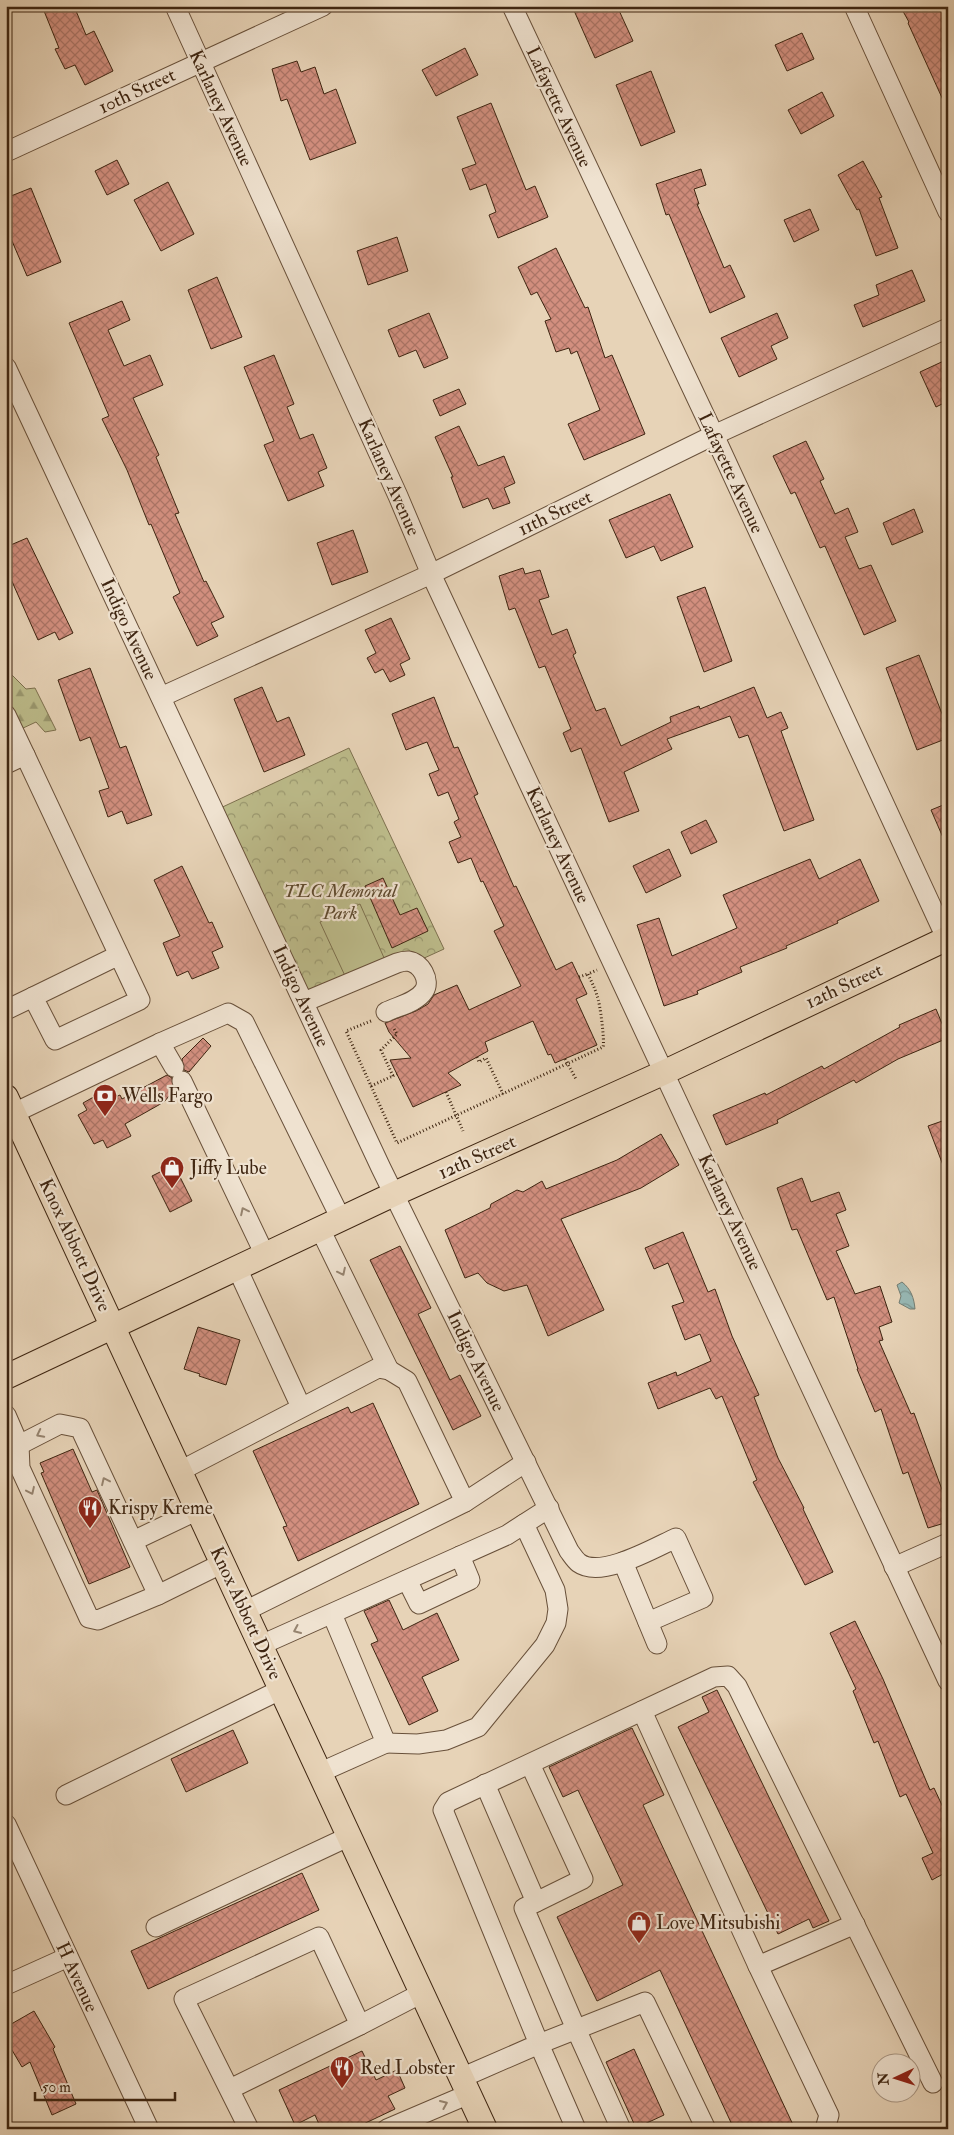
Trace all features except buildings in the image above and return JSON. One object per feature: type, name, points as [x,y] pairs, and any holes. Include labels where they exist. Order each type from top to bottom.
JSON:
[{"type":"main road","name":"12th Street","points":[[6,1377],[394,1194],[665,1072],[947,940]]},
{"type":"main road","name":"Knox Abbott Drive","points":[[10,1105],[485,2129]]},
{"type":"street","name":"Karlaney Avenue","points":[[174,6],[398,496],[431,574],[614,962],[948,1681]]},
{"type":"street","name":"10th Street","points":[[6,152],[323,6]]},
{"type":"street","name":"Lafayette Avenue","points":[[512,6],[714,436],[947,940]]},
{"type":"street","points":[[854,6],[948,212]]},
{"type":"street","name":"11th Street","points":[[161,697],[431,574],[714,436],[948,328]]},
{"type":"street","name":"Indigo Avenue","points":[[6,367],[394,1194],[569,1551],[580,1564],[602,1568],[623,1562]]},
{"type":"street","points":[[6,716],[140,1000],[55,1040],[33,997]]},
{"type":"street","points":[[6,764],[25,755]]},
{"type":"street","points":[[6,1010],[119,955]]},
{"type":"street","points":[[304,1002],[397,962],[409,961],[416,964],[425,976],[426,984],[424,991],[411,1001],[386,1012]]},
{"type":"street","points":[[10,1105],[228,1013],[244,1022],[331,1224],[390,1370]]},
{"type":"street","points":[[160,1043],[178,1074],[265,1255]]},
{"type":"street","points":[[237,1268],[301,1407]]},
{"type":"street","points":[[180,1471],[378,1368],[390,1370],[407,1381],[465,1502]]},
{"type":"street","points":[[6,1415],[19,1445],[20,1468],[89,1618],[98,1620],[158,1595],[223,1563]]},
{"type":"street","points":[[19,1445],[60,1424],[80,1428],[158,1595]]},
{"type":"street","points":[[245,1611],[465,1502],[526,1462]]},
{"type":"street","points":[[133,1541],[198,1510]]},
{"type":"street","points":[[261,1645],[507,1535],[550,1510]]},
{"type":"street","points":[[321,1772],[386,1743],[418,1744],[446,1740],[478,1727],[545,1645],[556,1623],[558,1609],[555,1590],[524,1524]]},
{"type":"street","points":[[648,1622],[703,1598],[676,1538],[623,1562],[656,1644]]},
{"type":"street","points":[[894,1567],[948,1543]]},
{"type":"street","points":[[407,1580],[419,1604],[470,1580],[460,1556]]},
{"type":"street","points":[[332,1614],[386,1743]]},
{"type":"street","points":[[576,2129],[538,2044],[443,1810],[448,1802],[714,1677],[728,1676],[737,1686],[933,2083]]},
{"type":"street","points":[[66,1795],[282,1690]]},
{"type":"street","points":[[642,1711],[758,1966],[829,2115],[825,2129]]},
{"type":"street","points":[[530,1764],[583,1879],[524,1908],[621,2129]]},
{"type":"street","points":[[485,1784],[536,1902]]},
{"type":"street","name":"H Avenue","points":[[6,1824],[149,2129]]},
{"type":"street","points":[[156,1927],[350,1836]]},
{"type":"street","points":[[758,1966],[855,1924]]},
{"type":"street","points":[[250,2129],[184,1999],[319,1937],[360,2025]]},
{"type":"street","points":[[6,1985],[68,1957]]},
{"type":"street","points":[[230,2089],[422,1993]]},
{"type":"street","points":[[387,2129],[538,2044],[645,2002],[706,2129]]},
{"type":"path","points":[[579,977],[614,962]]},
{"type":"path","points":[[371,1086],[395,1075],[381,1050],[397,1034],[386,1012],[382,1017],[346,1031],[371,1086],[397,1143],[599,1049],[605,1043],[599,1001],[588,974]]},
{"type":"path","points":[[477,1057],[479,1062],[486,1058],[503,1094]]},
{"type":"path","points":[[565,1059],[576,1079]]},
{"type":"path","points":[[446,1092],[463,1131]]},
{"type":"green space","points":[[6,669],[26,689],[35,688],[56,730],[45,732],[36,722],[6,736]]},
{"type":"green space","name":"TLC Memorial Park","points":[[349,748],[444,949],[308,1011],[214,811]]},
{"type":"green space","points":[[360,904],[385,960],[346,978],[320,922]]},
{"type":"water","points":[[902,1282],[912,1294],[915,1309],[910,1309],[899,1303],[901,1296],[897,1285]]},
{"type":"place","name":"Wells Fargo","points":[[105,1117]]},
{"type":"place","name":"Jiffy Lube","points":[[172,1189]]},
{"type":"place","name":"Krispy Kreme","points":[[90,1529]]},
{"type":"place","name":"Love Mitsubishi","points":[[639,1944]]},
{"type":"place","name":"Red Lobster","points":[[342,2089]]}]
